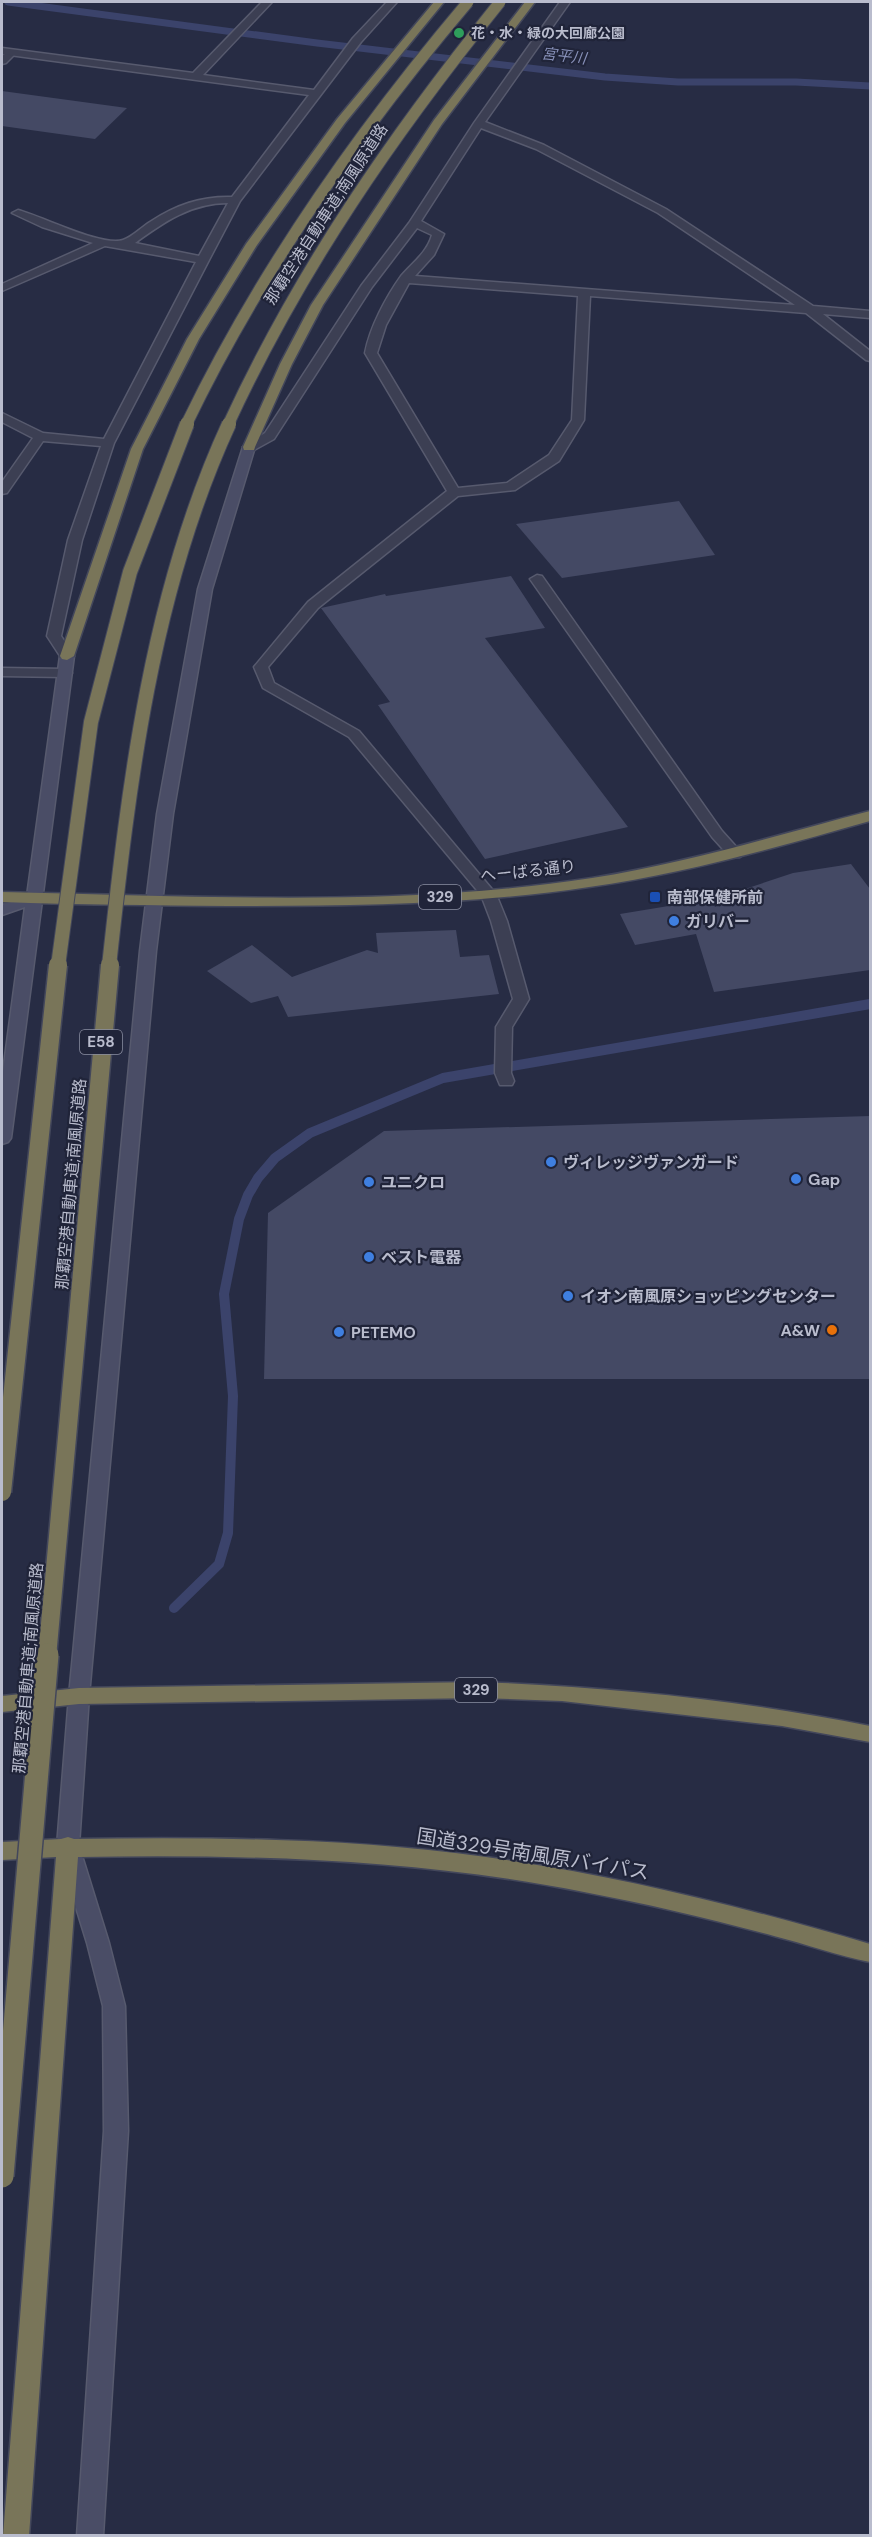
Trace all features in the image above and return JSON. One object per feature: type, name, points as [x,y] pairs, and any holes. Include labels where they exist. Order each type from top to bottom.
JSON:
[{"type":"highway","points":[[67,656],[137,449],[194,339],[252,244],[342,121],[439,2]]},
{"type":"highway","name":"那覇空港自動車道;南風原道路","points":[[2,1492],[60,945],[90,734],[110,644],[130,572],[180,438],[216,363],[263,282],[338,167],[415,65],[468,2]]},
{"type":"highway","name":"那覇空港自動車道;南風原道路","points":[[2,2176],[111,940],[142,714],[156,644],[195,509],[220,441],[255,366],[298,286],[372,171],[445,69],[500,2]]},
{"type":"highway","points":[[249,447],[286,364],[317,305],[438,122],[530,2]]},
{"type":"highway","name":"へーばる通り","points":[[2,897],[324,903],[488,894],[627,877],[735,854],[870,816]]},
{"type":"highway","name":"329","points":[[2,1704],[79,1696],[393,1690],[562,1693],[782,1718],[870,1734]]},
{"type":"highway","points":[[16,2535],[68,1846]]},
{"type":"highway","name":"国道329号南風原バイパス","points":[[2,1851],[68,1846],[353,1852],[487,1866],[683,1902],[870,1953]]},
{"type":"street","points":[[196,76],[267,2]]},
{"type":"street","points":[[2,1138],[67,656],[54,636],[75,540],[108,443],[235,200],[348,51],[392,2]]},
{"type":"street","points":[[90,2535],[116,2131],[114,2006],[98,1943],[68,1846],[79,1696],[154,899],[165,814],[205,589],[249,447],[270,436],[367,286],[414,224],[479,123],[566,2]]},
{"type":"street","points":[[2,61],[6,52],[315,93]]},
{"type":"street","points":[[479,123],[540,147],[662,211],[809,309],[870,357]]},
{"type":"street","points":[[125,243],[192,203],[211,199],[235,200]]},
{"type":"street","points":[[18,213],[46,225],[103,242],[125,243],[203,260]]},
{"type":"street","points":[[414,224],[423,225],[438,234],[436,246],[405,279],[372,341],[371,353],[454,492]]},
{"type":"street","points":[[2,288],[103,242]]},
{"type":"street","points":[[405,279],[870,314]]},
{"type":"street","points":[[505,1077],[504,1027],[522,999],[499,921],[488,894],[354,734],[268,685],[261,667],[313,605],[454,492],[510,487],[555,458],[578,420],[584,291]]},
{"type":"street","points":[[2,417],[40,437],[108,443]]},
{"type":"street","points":[[2,490],[40,437]]},
{"type":"street","points":[[537,579],[717,834],[735,854]]},
{"type":"street","points":[[2,672],[64,673]]},
{"type":"street","points":[[2,910],[35,898]]},
{"type":"building","points":[[2,91],[127,108],[95,139],[2,126]]},
{"type":"building","points":[[679,501],[715,555],[562,578],[516,524]]},
{"type":"building","points":[[511,576],[545,628],[485,638],[628,827],[485,859],[378,705],[390,702],[321,608],[385,594],[386,596]]},
{"type":"building","points":[[851,864],[870,889],[870,970],[714,992],[696,934],[635,945],[620,914],[711,899],[715,907],[748,888],[793,873]]},
{"type":"building","points":[[456,930],[460,957],[489,955],[499,994],[288,1017],[278,996],[251,1003],[207,971],[252,945],[292,977],[367,950],[378,953],[376,933]]},
{"type":"building","name":"イオン南風原ショッピングセンター","points":[[870,1116],[870,1379],[264,1379],[268,1213],[384,1131]]},
{"type":"waterway","name":"宮平川","points":[[8,2],[317,43],[605,77],[678,82],[796,82],[870,86]]},
{"type":"waterway","points":[[174,1608],[219,1564],[228,1533],[233,1396],[224,1294],[239,1219],[248,1195],[258,1178],[275,1158],[310,1133],[443,1078],[870,1004]]},
{"type":"place","name":"花・水・緑の大回廊公園","points":[[459,33]]},
{"type":"place","name":"南部保健所前","points":[[655,897]]},
{"type":"place","name":"ガリバー","points":[[674,921]]},
{"type":"place","name":"ヴィレッジヴァンガード","points":[[551,1162]]},
{"type":"place","name":"Gap","points":[[796,1179]]},
{"type":"place","name":"ユニクロ","points":[[369,1182]]},
{"type":"place","name":"ベスト電器","points":[[369,1257]]},
{"type":"place","name":"イオン南風原ショッピングセンター","points":[[568,1296]]},
{"type":"place","name":"A&W","points":[[832,1330]]},
{"type":"place","name":"PETEMO","points":[[339,1332]]}]
